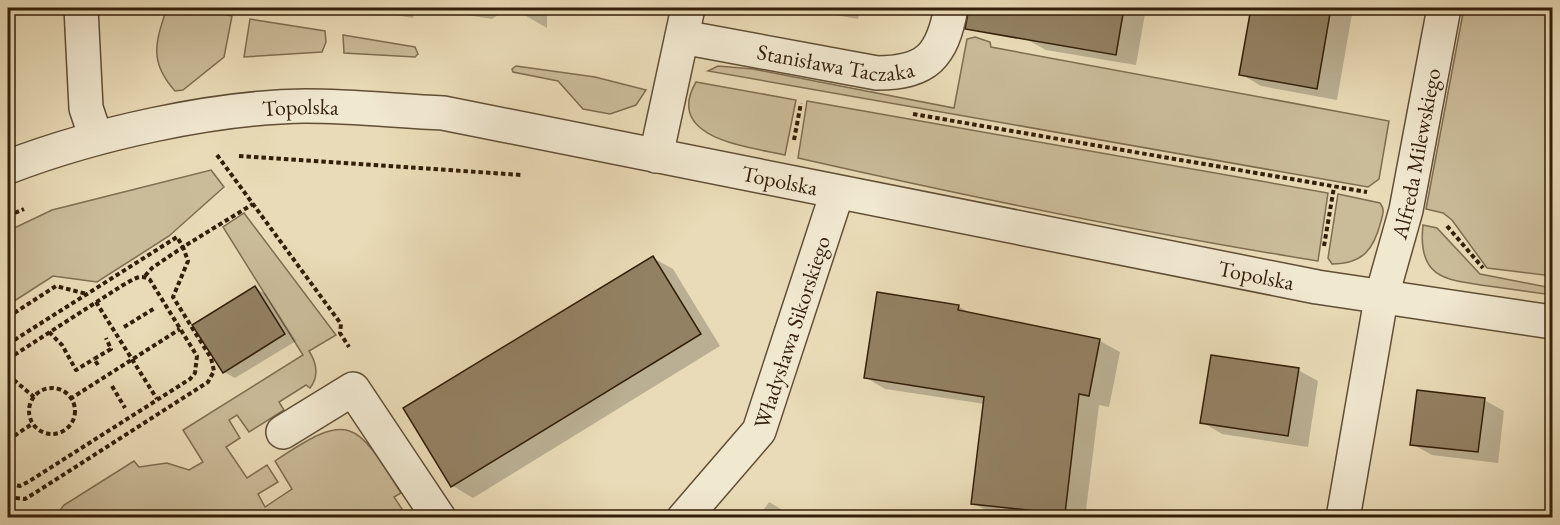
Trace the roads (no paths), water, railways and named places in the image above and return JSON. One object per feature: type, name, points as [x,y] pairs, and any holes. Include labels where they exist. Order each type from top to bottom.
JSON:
[{"type":"street","points":[[77,8],[86,108],[96,138]]},
{"type":"street","name":"Stanisława Taczaka","points":[[685,22],[877,73],[900,73],[918,67],[939,50],[951,8]]},
{"type":"street","name":"Alfreda Milewskiego","points":[[1343,518],[1381,299],[1406,210],[1444,8]]},
{"type":"street","points":[[656,156],[685,22]]},
{"type":"street","name":"Topolska","points":[[8,167],[96,138],[220,113],[306,106],[443,113],[837,193],[1381,299],[1552,322]]},
{"type":"street","name":"Władysława Sikorskiego","points":[[684,518],[759,431],[837,193]]},
{"type":"street","points":[[283,432],[353,389],[439,518]]}]
